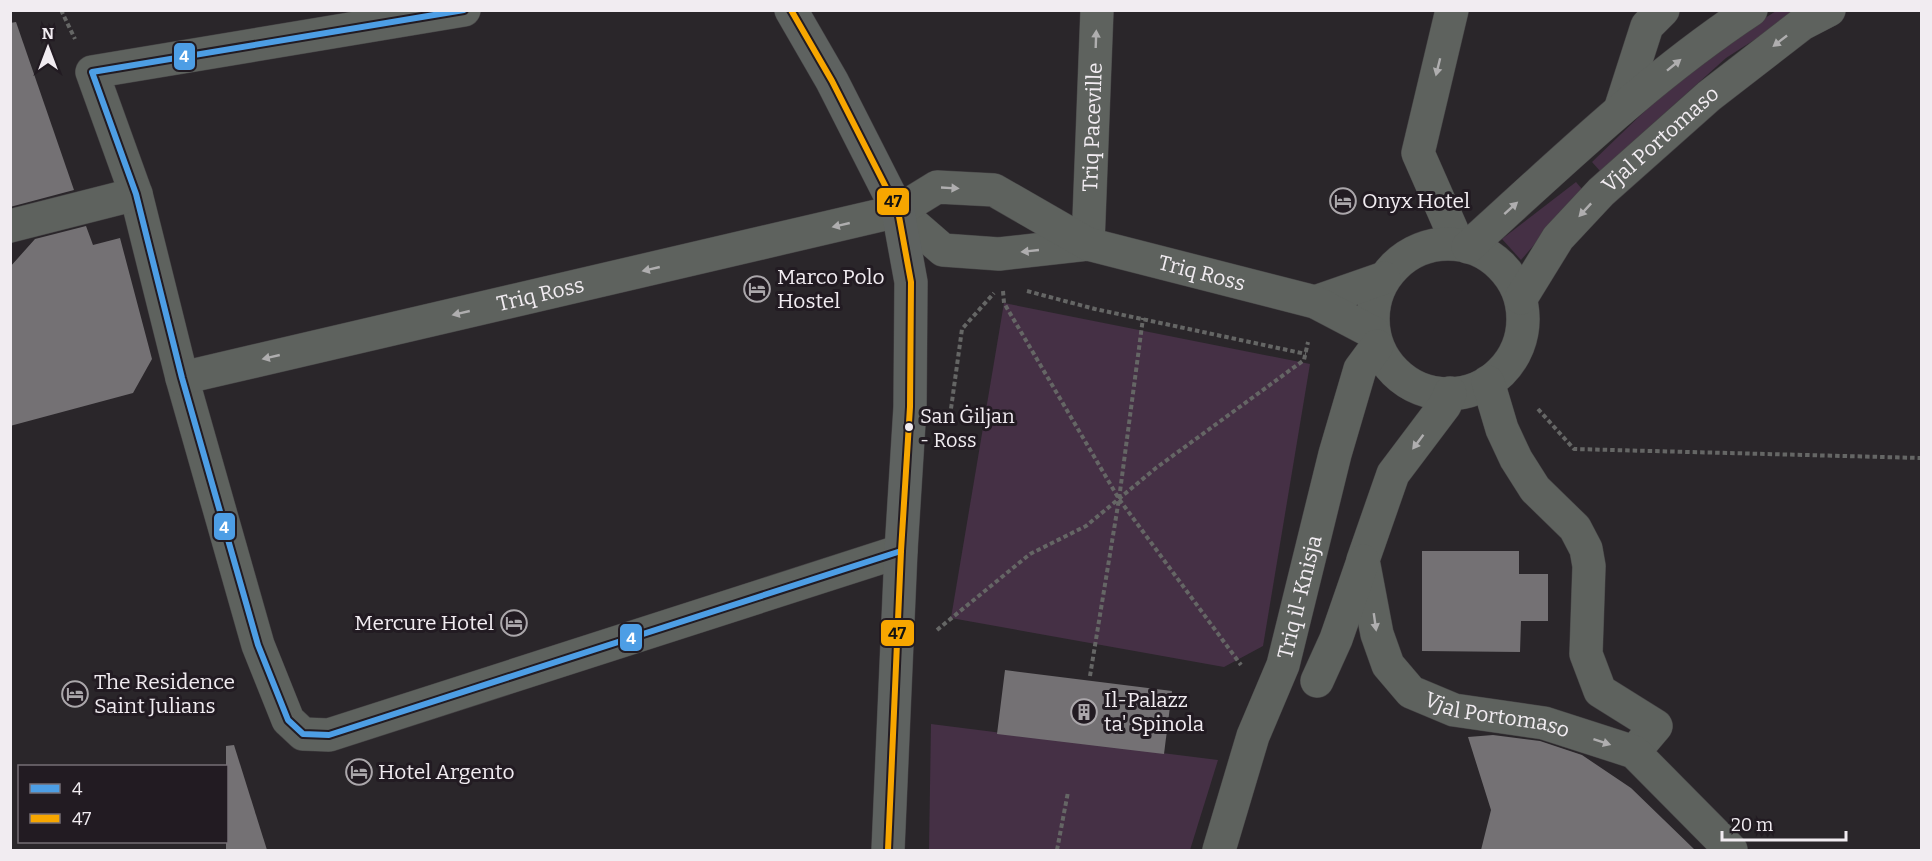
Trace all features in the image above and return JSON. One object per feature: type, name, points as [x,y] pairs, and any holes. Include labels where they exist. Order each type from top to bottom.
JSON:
[{"type":"main road","points":[[790,10],[832,81],[898,211],[911,282],[910,407],[901,551],[888,850]]},
{"type":"street","points":[[464,10],[92,72],[136,194],[183,378],[258,645],[288,720],[303,734],[329,735],[901,551]]},
{"type":"street","name":"Triq Paceville","points":[[1088,244],[1096,10]]},
{"type":"street","points":[[1452,10],[1418,153],[1463,245]]},
{"type":"street","points":[[1620,110],[1647,26],[1663,10]]},
{"type":"street","points":[[1463,245],[1698,46],[1751,10]]},
{"type":"street","name":"Vjal Portomaso","points":[[1521,298],[1558,238],[1601,192],[1709,96],[1802,24],[1829,10]]},
{"type":"street","name":"Triq Ross","points":[[183,378],[898,211],[937,187],[994,190],[1088,244],[1315,302],[1376,340]]},
{"type":"street","points":[[10,226],[136,194]]},
{"type":"street","name":"Triq Ross","points":[[898,211],[943,250],[1000,269],[1088,244]]},
{"type":"street","points":[[1436,244],[1463,245],[1491,257],[1509,275],[1521,298],[1522,336],[1514,354],[1503,370],[1488,382],[1470,391],[1431,392],[1412,385],[1396,374],[1376,340],[1372,314],[1376,296],[1384,278],[1398,262],[1416,251],[1436,244]]},
{"type":"street","points":[[1315,302],[1384,278]]},
{"type":"street","name":"Triq il-Knisja","points":[[1219,850],[1267,700],[1283,665],[1335,454],[1359,369],[1376,340]]},
{"type":"street","points":[[1488,382],[1502,429],[1516,459],[1535,489],[1575,528],[1586,549],[1589,566],[1586,654],[1600,691],[1656,726],[1634,752]]},
{"type":"street","name":"Vjal Portomaso","points":[[1450,393],[1445,405],[1393,474],[1364,560],[1377,634],[1388,665],[1411,692],[1454,710],[1544,723],[1634,752],[1731,850]]},
{"type":"street","points":[[1317,681],[1336,639],[1364,560]]},
{"type":"path","points":[[1267,700],[1119,499],[1004,303],[1000,269],[1095,309],[1306,354]]},
{"type":"path","points":[[929,638],[1030,554],[1086,526],[1207,429],[1304,360],[1315,302]]},
{"type":"path","points":[[1090,676],[1119,499],[1143,318]]},
{"type":"path","points":[[1574,449],[1921,458]]},
{"type":"path","points":[[1057,850],[1068,792]]},
{"type":"shaded area","points":[[1776,11],[1799,11],[1726,58],[1600,171],[1592,162],[1677,80],[1717,49]]},
{"type":"shaded area","points":[[1576,182],[1582,189],[1521,260],[1502,239]]},
{"type":"shaded area","points":[[1004,303],[1310,364],[1263,646],[1224,667],[951,618]]},
{"type":"shaded area","points":[[931,724],[1218,760],[1190,850],[929,850]]},
{"type":"building","points":[[16,22],[74,190],[10,207],[10,23]]},
{"type":"building","points":[[86,226],[93,245],[120,238],[152,359],[133,393],[10,426],[10,267],[35,239]]},
{"type":"building","points":[[1422,551],[1519,551],[1519,574],[1548,574],[1548,621],[1521,621],[1520,652],[1422,651]]},
{"type":"building","name":"Il-Palazz ta' Spinola","points":[[1005,670],[1172,691],[1164,754],[997,734]]},
{"type":"building","points":[[1493,735],[1540,741],[1582,755],[1631,788],[1695,850],[1481,850],[1491,810],[1468,737]]},
{"type":"building","points":[[234,745],[267,850],[226,850],[226,843],[228,843],[228,765],[226,765],[226,746]]},
{"type":"transit line","name":"4","points":[[464,10],[92,72],[136,194],[182,378],[258,645],[288,720],[303,734],[329,735],[901,551]]},
{"type":"transit line","name":"47","points":[[791,10],[832,81],[898,211],[911,282],[910,407],[901,551],[888,850]]},
{"type":"place","name":"Onyx Hotel","points":[[1343,201]]},
{"type":"place","name":"Marco Polo Hostel","points":[[757,289]]},
{"type":"place","name":"San Ġiljan - Ross","points":[[909,427]]},
{"type":"place","name":"Mercure Hotel","points":[[514,623]]},
{"type":"place","name":"The Residence Saint Julians","points":[[75,694]]},
{"type":"place","name":"Il-Palazz ta' Spinola","points":[[1084,712]]},
{"type":"place","name":"Hotel Argento","points":[[359,772]]}]
